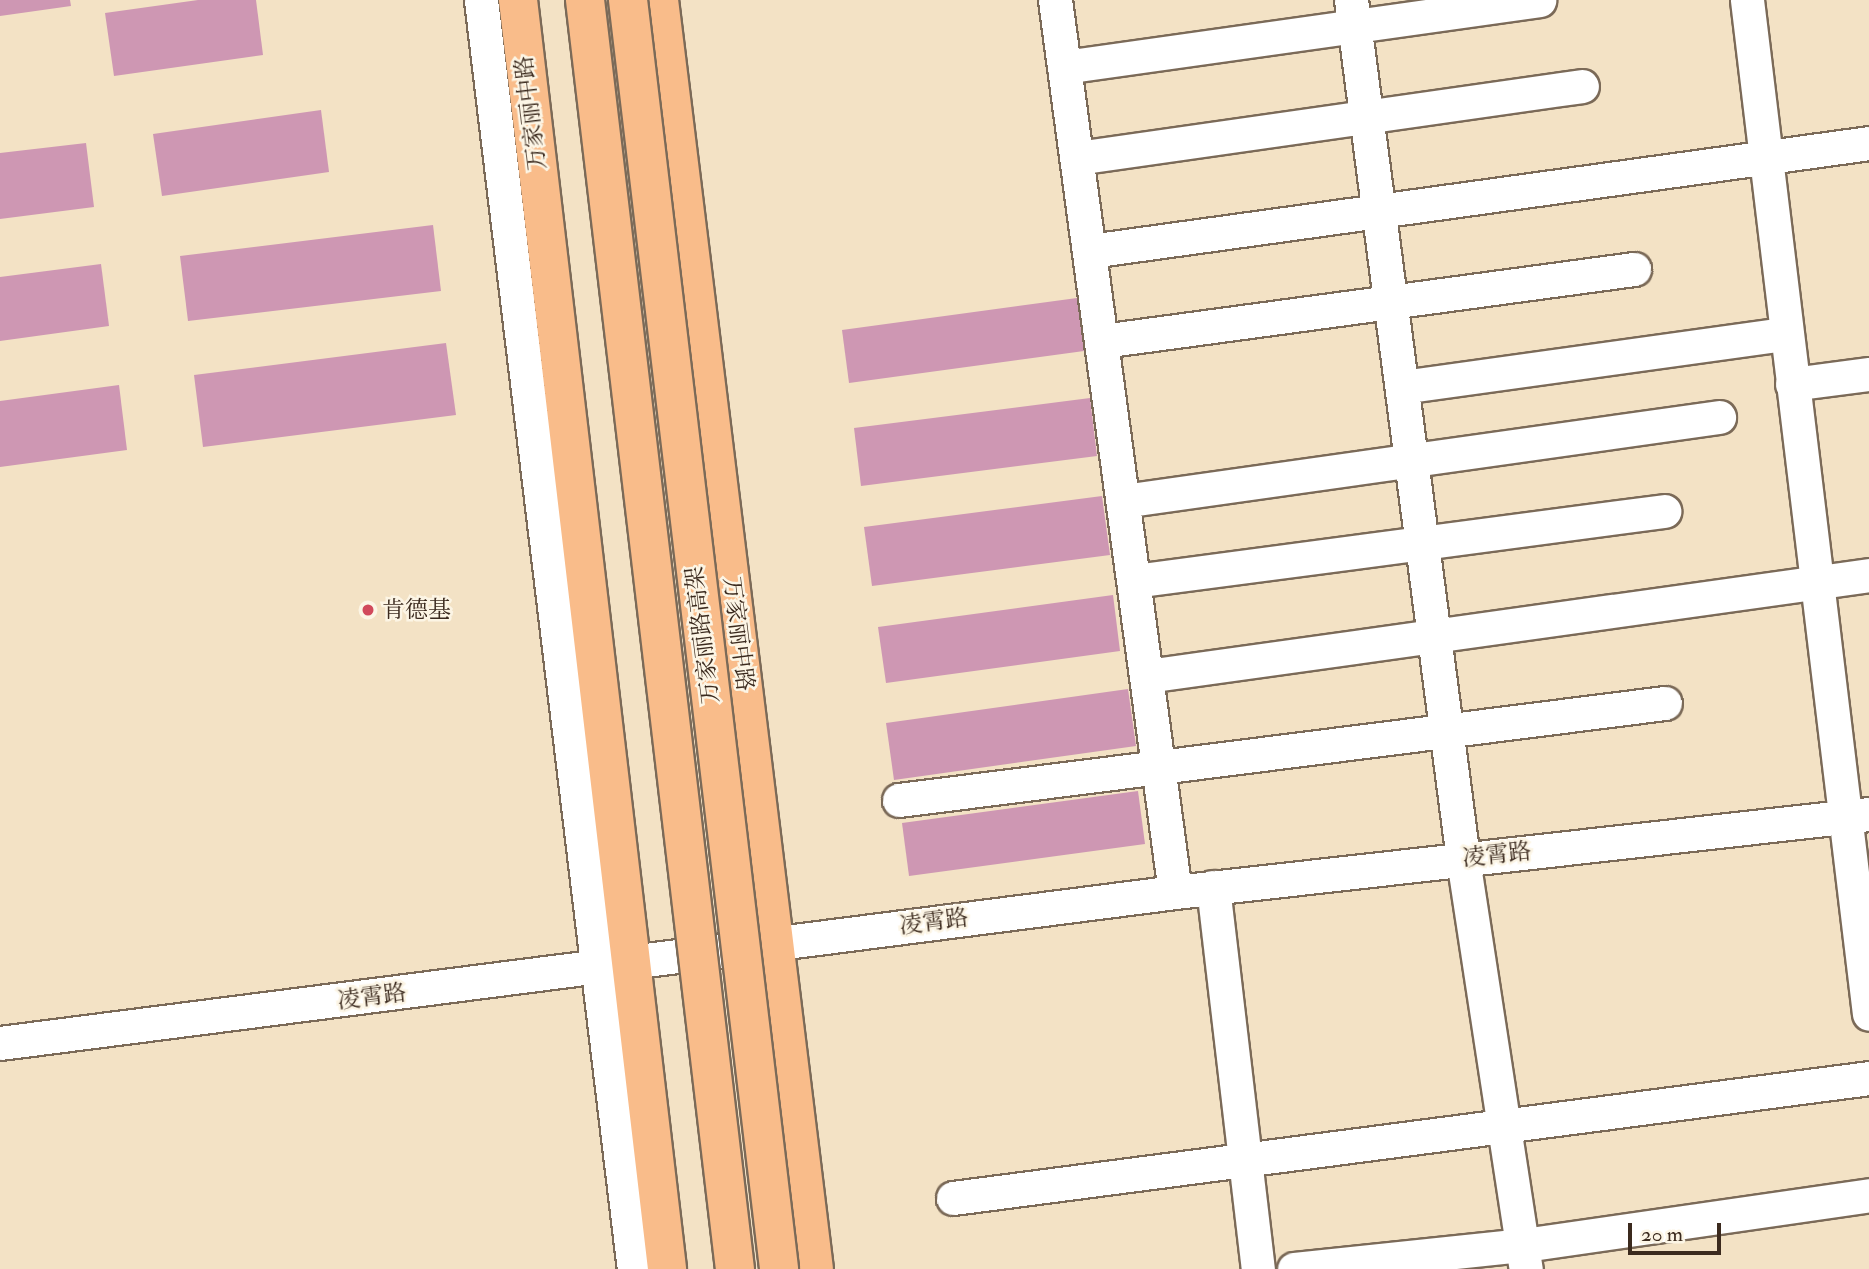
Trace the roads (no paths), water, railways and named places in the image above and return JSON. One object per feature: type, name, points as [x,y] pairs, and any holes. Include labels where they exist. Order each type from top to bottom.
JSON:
[{"type":"main road","name":"万家丽中路","points":[[518,0],[614,967],[667,1269]]},
{"type":"main road","name":"万家丽路高架","points":[[585,0],[735,1269]]},
{"type":"main road","name":"万家丽路高架","points":[[628,0],[779,1269]]},
{"type":"main road","name":"万家丽中路","points":[[660,0],[814,1269]]},
{"type":"street","points":[[481,0],[614,967],[634,1269]]},
{"type":"street","points":[[1055,0],[1175,892]]},
{"type":"street","points":[[1064,67],[1352,12],[1539,0]]},
{"type":"street","points":[[1747,0],[1815,582],[1855,815],[1869,1014]]},
{"type":"street","points":[[1352,12],[1463,859],[1525,1257]]},
{"type":"street","points":[[1077,158],[1582,86]]},
{"type":"street","points":[[1090,251],[1869,142]]},
{"type":"street","points":[[1102,341],[1634,269]]},
{"type":"street","points":[[1402,387],[1786,334]]},
{"type":"street","points":[[1792,384],[1869,374]]},
{"type":"street","points":[[1123,500],[1412,462],[1719,417]]},
{"type":"street","points":[[1134,580],[1664,511]]},
{"type":"street","points":[[1147,676],[1869,575]]},
{"type":"street","points":[[899,800],[1665,703]]},
{"type":"street","name":"凌霄路","points":[[0,1043],[614,967],[776,942],[1213,887],[1855,815]]},
{"type":"street","points":[[1213,887],[1258,1269]]},
{"type":"street","points":[[953,1198],[1506,1128],[1869,1077]]},
{"type":"street","points":[[1294,1269],[1525,1257],[1869,1195]]},
{"type":"place","name":"肯德基","points":[[368,610]]}]
